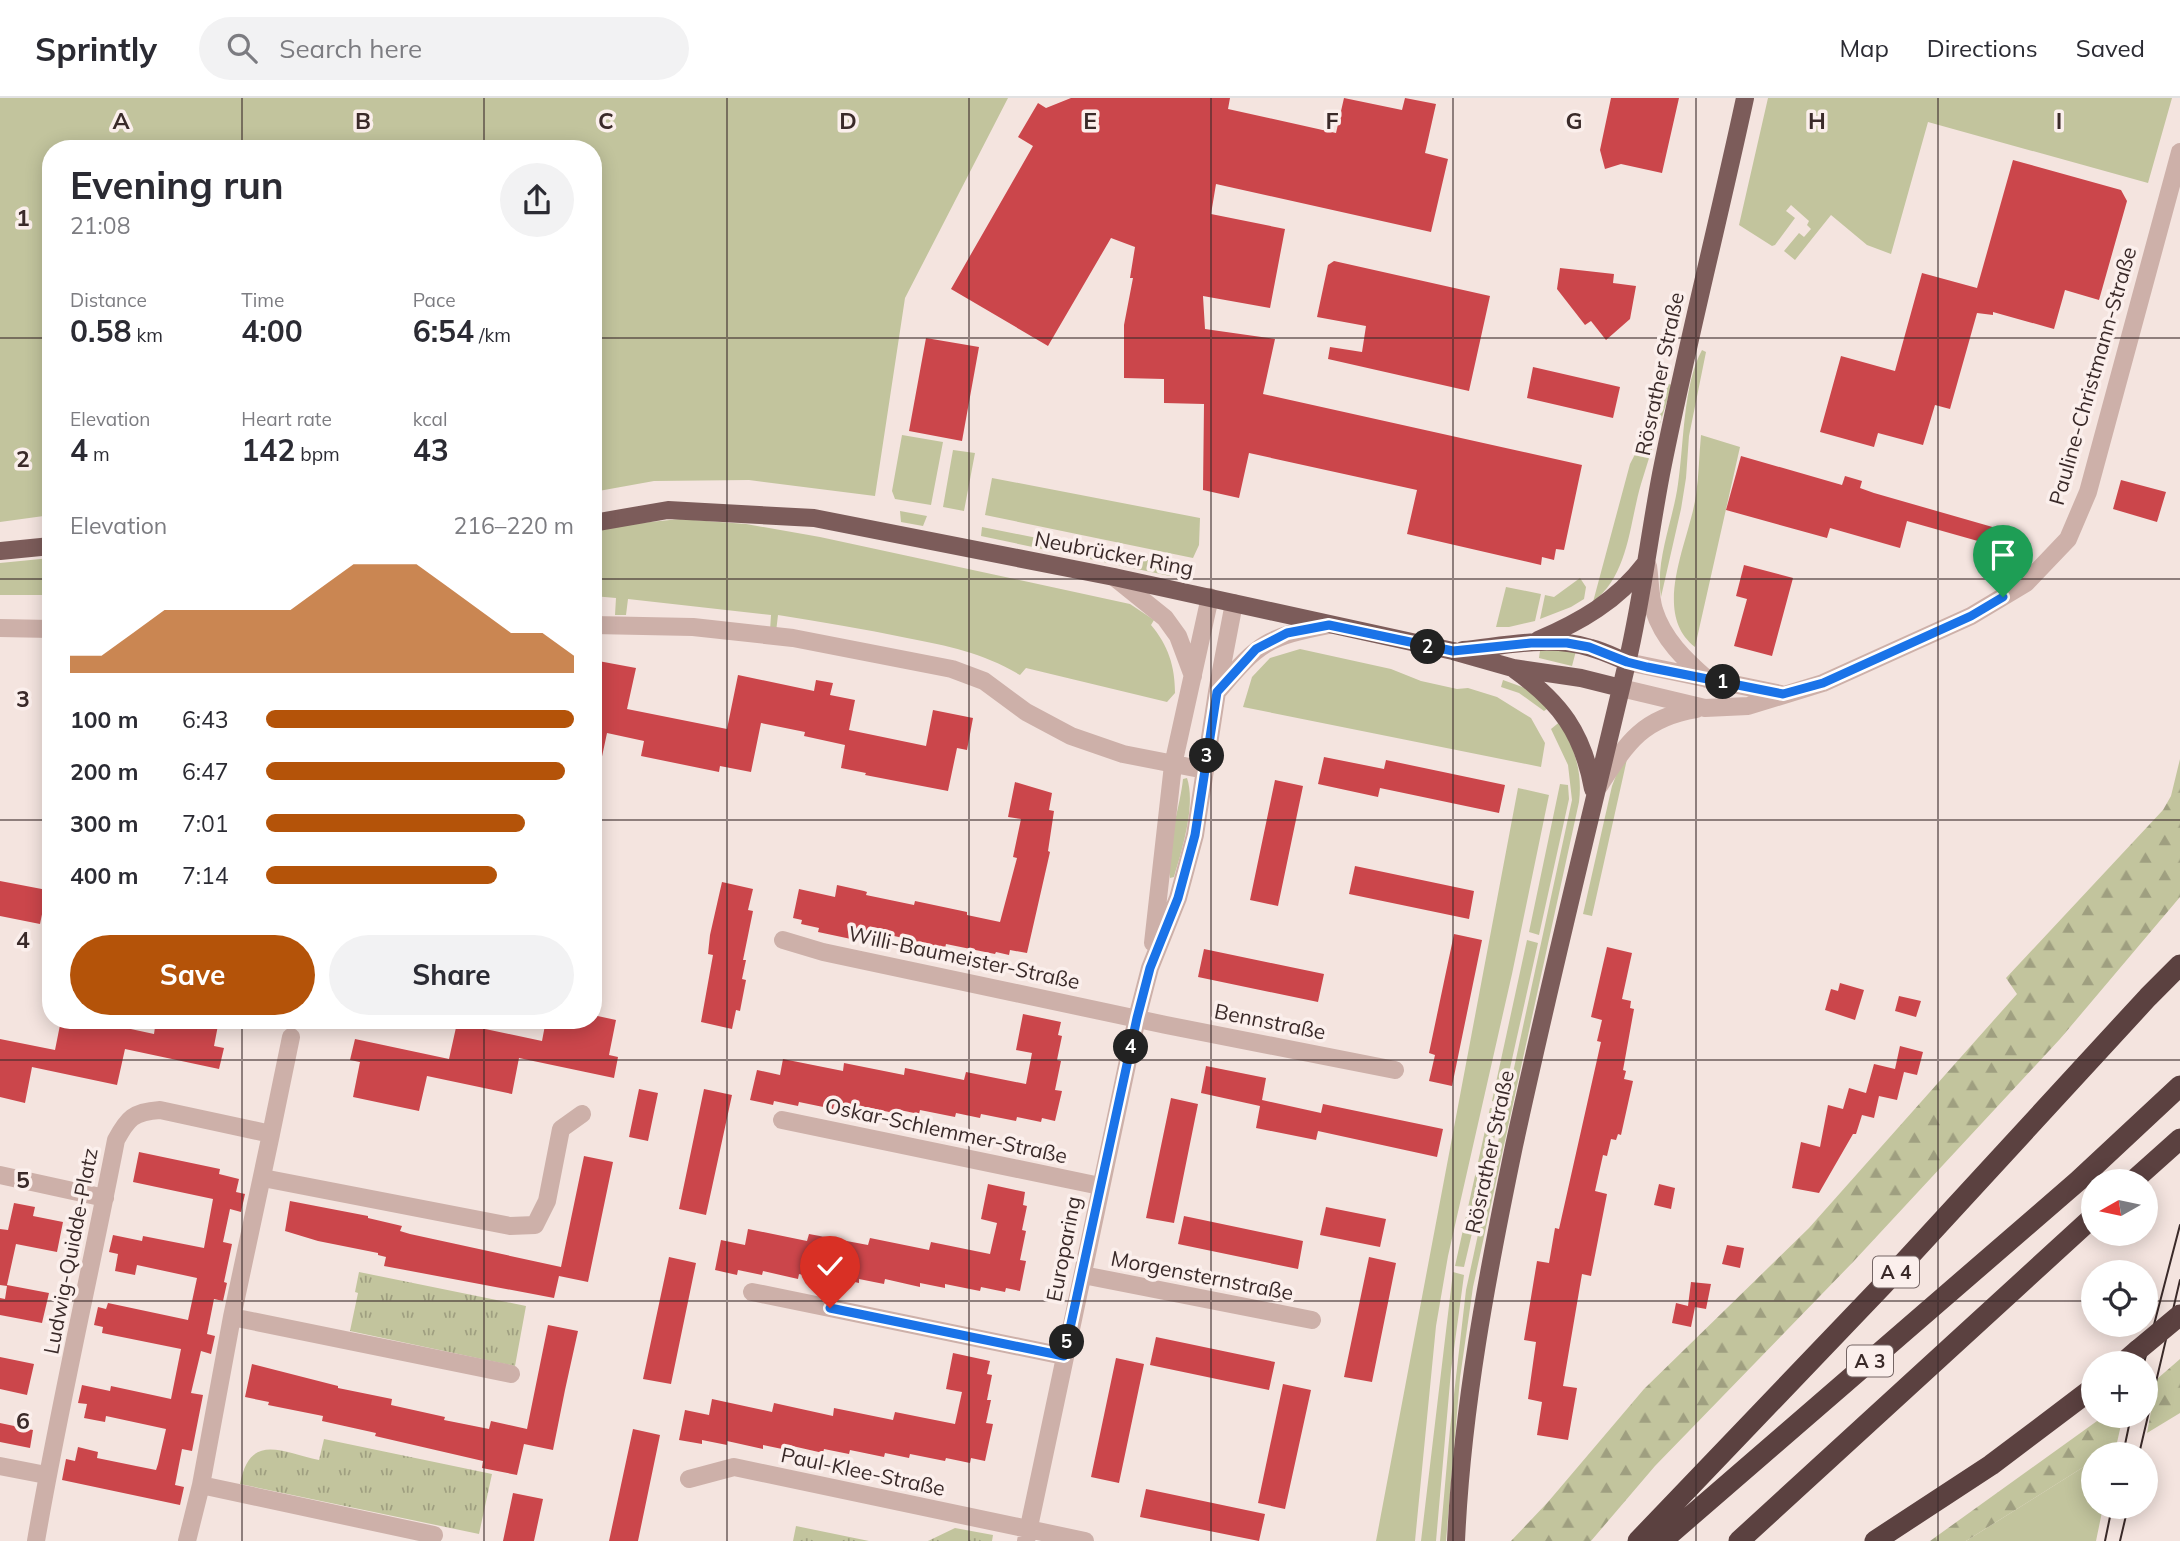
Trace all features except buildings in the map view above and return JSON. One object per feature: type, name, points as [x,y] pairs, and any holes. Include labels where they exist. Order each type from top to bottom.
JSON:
[{"type":"highway","points":[[2148,997],[2180,954]]},
{"type":"highway","name":"A 4","points":[[1638,1541],[1883,1285],[2180,965]]},
{"type":"highway","name":"A 3","points":[[1662,1541],[2078,1181],[2180,1086]]},
{"type":"highway","points":[[2146,1169],[2180,1139]]},
{"type":"highway","name":"A 3","points":[[1739,1541],[2081,1228]]},
{"type":"highway","points":[[2138,1351],[2180,1315]]},
{"type":"highway","points":[[1875,1541],[1991,1465],[2081,1397]]},
{"type":"main road","name":"Rösrather Straße","points":[[1455,1541],[1472,1368],[1497,1225],[1530,1071],[1627,662],[1664,462],[1745,98]]},
{"type":"main road","name":"Neubrücker Ring","points":[[602,521],[668,510],[814,518],[1210,597],[1453,651],[1513,668],[1581,678],[1621,688]]},
{"type":"main road","points":[[0,551],[42,547]]},
{"type":"main road","points":[[1531,643],[1593,613],[1625,587],[1647,561]]},
{"type":"main road","points":[[1453,651],[1531,643],[1567,643],[1589,647],[1627,662]]},
{"type":"main road","points":[[1513,668],[1540,688],[1563,712],[1579,740],[1589,767],[1594,795]]},
{"type":"street","name":"Pauline-Christmann-Straße","points":[[1621,688],[1705,708],[1748,706],[1823,683],[1971,616],[2026,583],[2067,539],[2088,492],[2180,152]]},
{"type":"street","points":[[1647,561],[1654,609],[1663,631],[1676,649],[1707,679]]},
{"type":"street","points":[[1114,577],[1165,618],[1178,636],[1193,676]]},
{"type":"street","name":"Europaring","points":[[1150,968],[1173,765],[1210,597]]},
{"type":"street","name":"Europaring","points":[[1027,1535],[1137,1018],[1150,968],[1178,898],[1195,835],[1234,603]]},
{"type":"street","points":[[602,625],[693,626],[793,638],[953,669],[984,681],[1026,712],[1071,736],[1123,754],[1205,770]]},
{"type":"street","points":[[1217,692],[1256,649],[1272,639],[1287,633],[1329,625]]},
{"type":"street","points":[[0,628],[42,629]]},
{"type":"street","name":"Pauline-Christmann-Straße","points":[[1627,662],[1783,694]]},
{"type":"street","name":"Rösrather Straße","points":[[1594,795],[1624,747],[1645,727],[1683,711],[1705,708]]},
{"type":"street","name":"Willi-Baumeister-Straße","points":[[783,940],[823,952],[1137,1018]]},
{"type":"street","name":"Bennstraße","points":[[1137,1018],[1395,1070]]},
{"type":"street","points":[[187,1541],[201,1485],[232,1317],[263,1178],[290,1037]]},
{"type":"street","name":"Ludwig-Quidde-Platz","points":[[38,1541],[46,1475],[116,1140],[127,1121],[142,1111],[160,1110],[271,1133]]},
{"type":"street","points":[[263,1178],[510,1226],[535,1225],[547,1202],[561,1129],[582,1114]]},
{"type":"street","name":"Oskar-Schlemmer-Straße","points":[[782,1121],[1100,1186]]},
{"type":"street","points":[[0,1175],[105,1198]]},
{"type":"street","name":"Morgensternstraße","points":[[1083,1275],[1312,1320]]},
{"type":"street","points":[[752,1292],[1064,1356]]},
{"type":"street","points":[[232,1317],[511,1374]]},
{"type":"street","points":[[0,1466],[46,1475]]},
{"type":"street","name":"Paul-Klee-Straße","points":[[688,1479],[734,1467],[1027,1535],[1085,1541]]},
{"type":"street","points":[[201,1485],[434,1535]]},
{"type":"green space","points":[[0,98],[1008,98],[905,298],[875,496],[749,480],[654,481],[602,490],[602,140],[42,140],[42,516],[0,522]]},
{"type":"green space","points":[[1768,98],[2172,98],[2148,183],[1928,122],[1891,254],[1867,245],[1831,215],[1795,260],[1784,251],[1799,233],[1804,237],[1811,229],[1807,225],[1809,221],[1791,205],[1786,211],[1795,218],[1775,245],[1772,246],[1739,225]]},
{"type":"green space","points":[[1702,350],[1706,352],[1689,436],[1681,509],[1661,597],[1660,569],[1676,498],[1688,397]]},
{"type":"green space","points":[[1665,383],[1672,385],[1641,484],[1626,548],[1614,578],[1593,602],[1630,464],[1659,407]]},
{"type":"green space","points":[[902,435],[943,442],[931,505],[895,499],[892,491]]},
{"type":"green space","points":[[1701,435],[1740,447],[1695,647],[1682,632],[1675,615],[1674,595],[1676,575],[1696,495]]},
{"type":"green space","points":[[953,450],[975,453],[964,511],[943,507]]},
{"type":"green space","points":[[992,478],[1200,518],[1199,545],[1193,558],[985,515]]},
{"type":"green space","points":[[900,511],[927,516],[923,526],[901,522]]},
{"type":"green space","points":[[680,519],[746,524],[820,537],[1130,604],[1154,620],[1151,625],[1162,640],[1172,665],[1175,693],[1167,702],[1026,668],[1020,675],[993,661],[951,647],[778,615],[776,632],[770,631],[771,615],[628,599],[626,615],[615,615],[616,598],[602,597],[602,530]]},
{"type":"green space","points":[[982,527],[1172,565],[1170,576],[981,536]]},
{"type":"green space","points":[[42,559],[42,595],[0,595],[0,563]]},
{"type":"green space","points":[[1580,578],[1586,587],[1584,599],[1540,619],[1545,595],[1554,597]]},
{"type":"green space","points":[[1506,587],[1541,594],[1535,621],[1496,627]]},
{"type":"green space","points":[[1300,649],[1391,669],[1421,681],[1457,689],[1468,688],[1497,697],[1531,718],[1545,743],[1541,767],[1243,707],[1252,677],[1270,658]]},
{"type":"green space","points":[[1540,651],[1576,651],[1572,666],[1539,658]]},
{"type":"green space","points":[[1503,680],[1525,688],[1550,707],[1544,711],[1519,693],[1501,687]]},
{"type":"green space","points":[[1562,720],[1578,769],[1579,802],[1473,1287],[1460,1378],[1446,1541],[1440,1541],[1466,1290],[1572,800],[1568,765],[1551,729]]},
{"type":"green space","points":[[1627,759],[1592,916],[1583,914],[1612,786]]},
{"type":"green space","points":[[2180,759],[2180,897],[2060,1039],[1853,1262],[1655,1466],[1591,1541],[1511,1541],[1548,1502],[1644,1389],[1809,1228],[2017,994],[2006,978],[2163,810],[2171,796]]},
{"type":"green space","points":[[1187,778],[1190,801],[1187,828],[1174,877],[1170,878],[1171,841],[1183,779]]},
{"type":"green space","points":[[1560,784],[1568,785],[1569,799],[1539,935],[1529,932]]},
{"type":"green space","points":[[1518,788],[1549,795],[1512,974],[1448,1256],[1436,1326],[1415,1541],[1376,1541]]},
{"type":"green space","points":[[1527,940],[1538,943],[1502,1104],[1492,1101]]},
{"type":"green space","points":[[1490,1108],[1501,1110],[1464,1267],[1455,1266]]},
{"type":"green space","points":[[359,1272],[526,1306],[515,1366],[350,1331],[358,1293],[355,1292]]},
{"type":"green space","points":[[1453,1272],[1464,1275],[1451,1371],[1436,1541],[1421,1541]]},
{"type":"green space","points":[[2180,1359],[2180,1413],[2158,1426],[2158,1378]]},
{"type":"green space","points":[[2087,1428],[2120,1428],[2117,1442],[2081,1442],[2081,1469],[1966,1541],[1930,1541]]},
{"type":"green space","points":[[324,1439],[492,1474],[479,1534],[240,1484],[251,1457],[259,1451],[280,1450],[319,1460]]},
{"type":"green space","points":[[2081,1469],[2081,1519],[2101,1519],[2096,1541],[1966,1541]]},
{"type":"green space","points":[[796,1526],[869,1541],[793,1541]]},
{"type":"green space","points":[[955,1528],[993,1535],[992,1541],[928,1541]]},
{"type":"tram line","points":[[2147,1351],[2180,1225]]},
{"type":"tram line","points":[[2142,1442],[2180,1280]]},
{"type":"tram line","points":[[2126,1442],[2128,1428]]},
{"type":"tram line","points":[[2105,1541],[2110,1519]]},
{"type":"tram line","points":[[2120,1541],[2125,1519]]},
{"type":"route","points":[[830,1308],[1064,1356],[1137,1018],[1150,968],[1178,898],[1195,835],[1217,692],[1256,649],[1272,639],[1287,633],[1329,625],[1453,651],[1531,643],[1567,643],[1589,647],[1647,667],[1783,694],[1823,683],[1971,616],[2003,597]]}]
